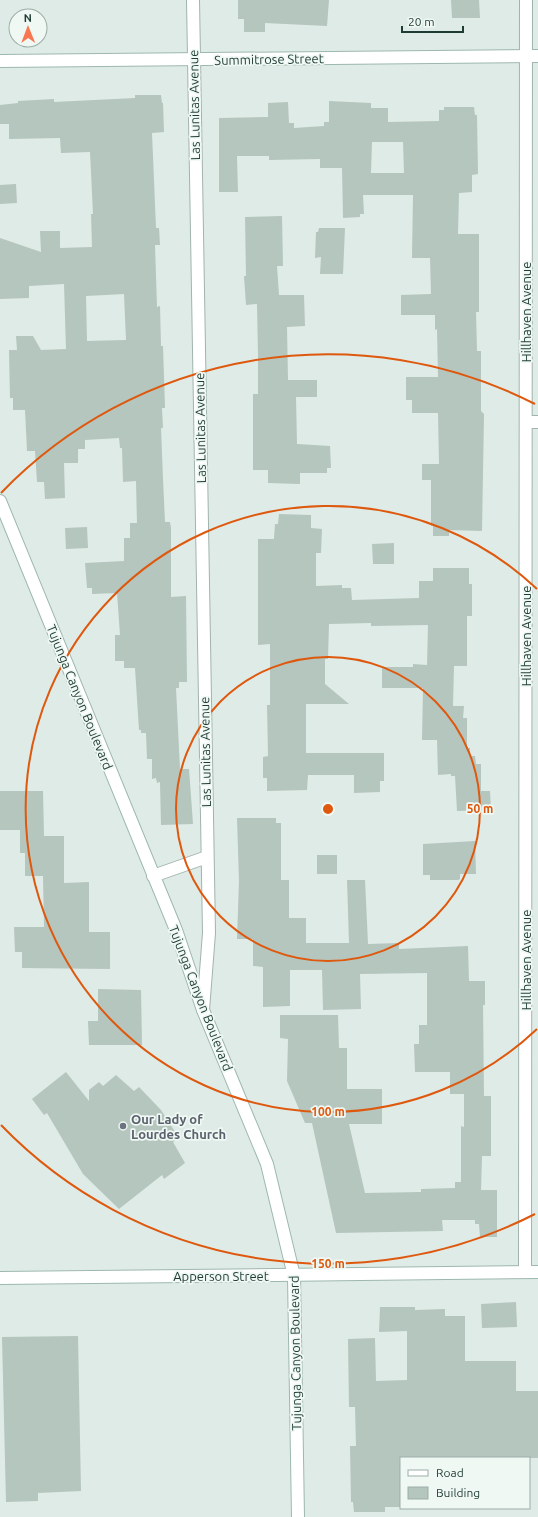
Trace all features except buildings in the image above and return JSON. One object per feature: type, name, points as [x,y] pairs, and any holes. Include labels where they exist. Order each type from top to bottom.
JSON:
[{"type":"street","name":"Las Lunitas Avenue","points":[[193,0],[209,933],[203,1010]]},
{"type":"street","name":"Hillhaven Avenue","points":[[525,1272],[526,422],[532,56],[526,0]]},
{"type":"street","name":"Summitrose Street","points":[[0,61],[532,56]]},
{"type":"street","points":[[526,422],[538,422]]},
{"type":"street","name":"Tujunga Canyon Boulevard","points":[[0,501],[176,930],[203,1010],[266,1164],[294,1276],[298,1517]]},
{"type":"street","points":[[153,876],[207,857]]},
{"type":"street","name":"Apperson Street","points":[[0,1278],[294,1276],[538,1272]]},
{"type":"place","name":"Our Lady of Lourdes Church","points":[[123,1126]]}]
